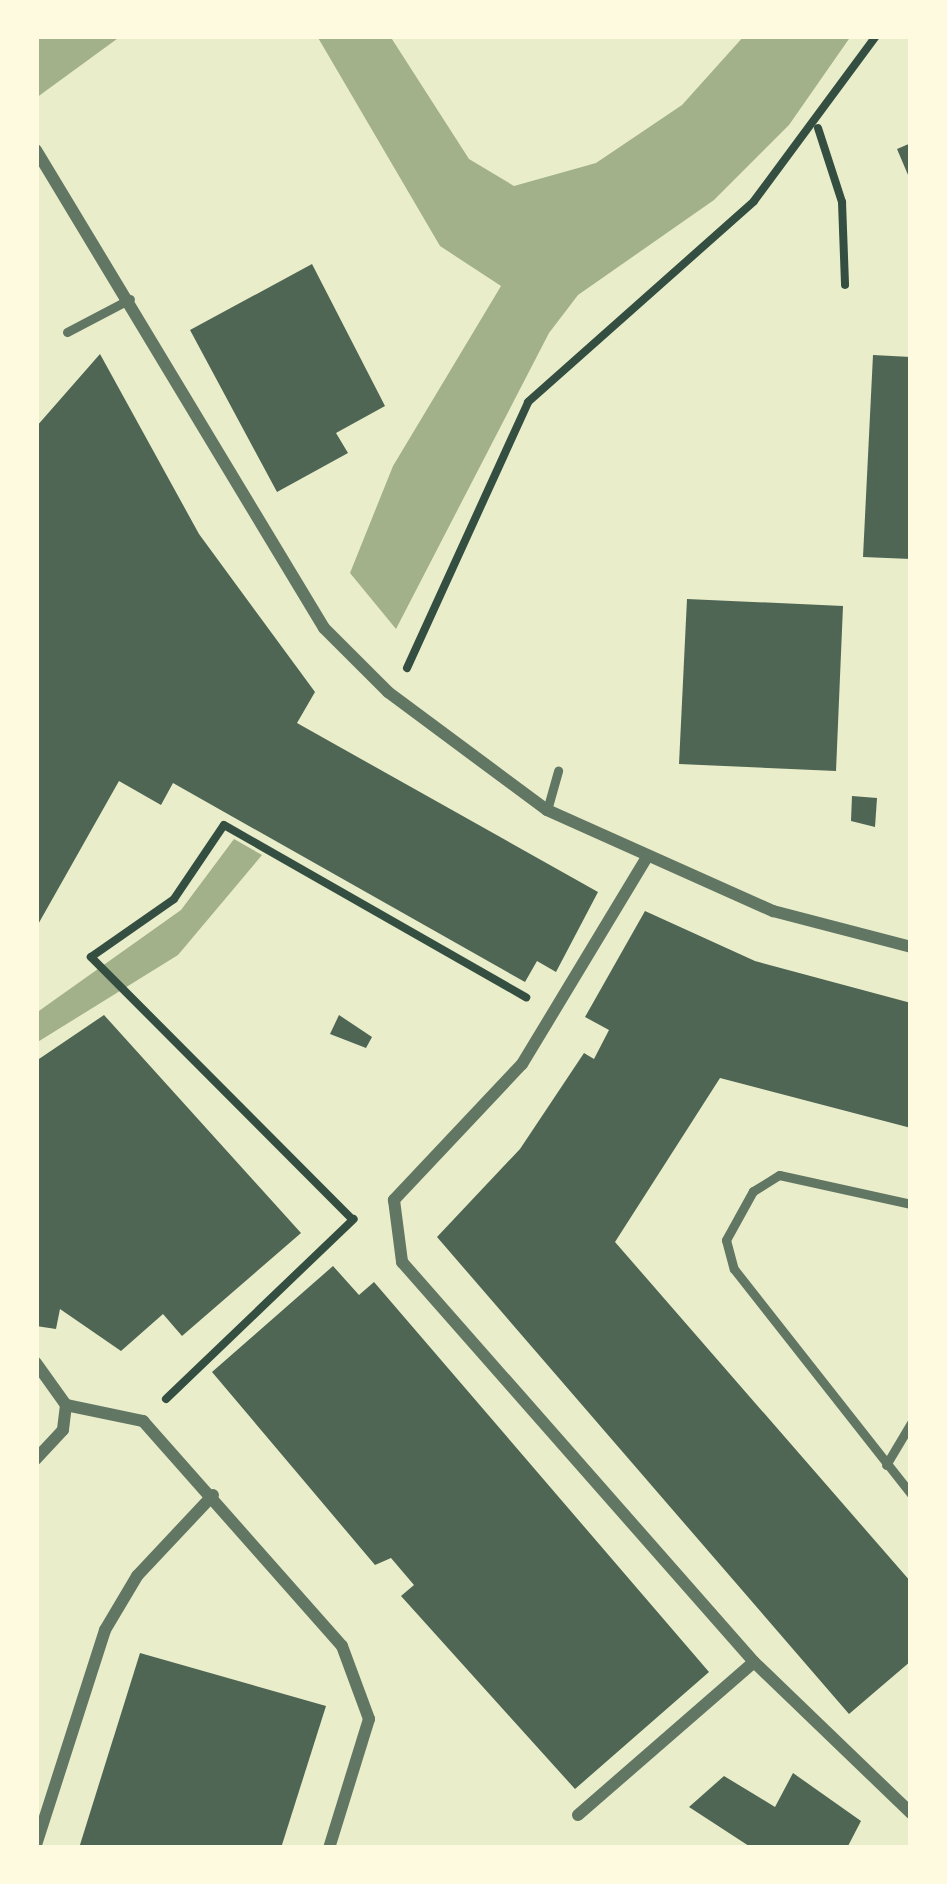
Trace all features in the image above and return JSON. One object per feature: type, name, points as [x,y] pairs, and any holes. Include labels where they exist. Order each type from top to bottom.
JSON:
[{"type":"street","points":[[36,150],[130,299],[324,628],[388,692],[547,810],[773,911],[911,946]]},
{"type":"street","points":[[647,857],[522,1064],[394,1200],[402,1262],[754,1662],[911,1813]]},
{"type":"street","points":[[36,1363],[66,1405],[143,1421],[214,1495],[342,1646],[369,1719],[329,1848]]},
{"type":"street","points":[[36,1459],[62,1430],[66,1405]]},
{"type":"street","points":[[36,1845],[105,1630],[137,1576],[214,1495]]},
{"type":"street","points":[[578,1815],[754,1662]]},
{"type":"lane","points":[[67,332],[130,299]]},
{"type":"lane","points":[[547,810],[558,771]]},
{"type":"lane","points":[[911,1204],[778,1175],[753,1191],[726,1240],[734,1269],[911,1494]]},
{"type":"lane","points":[[886,1466],[911,1423]]},
{"type":"path","points":[[388,692],[443,608],[529,402],[754,201],[818,127],[876,36]]},
{"type":"path","points":[[818,127],[842,202],[845,285]]},
{"type":"path","points":[[398,1221],[352,1219],[126,1000],[91,957],[174,899],[224,825],[553,1013]]},
{"type":"path","points":[[143,1421],[352,1219]]},
{"type":"shaded area","points":[[37,36],[121,36],[36,98]]},
{"type":"shaded area","points":[[317,36],[390,36],[469,159],[514,186],[596,163],[682,105],[744,36],[851,36],[789,125],[714,200],[578,295],[549,333],[396,629],[350,573],[393,466],[501,286],[440,246]]},
{"type":"shaded area","points":[[234,839],[262,855],[178,955],[36,1043],[36,1013],[181,910]]},
{"type":"building","points":[[911,143],[911,182],[897,149]]},
{"type":"building","points":[[312,264],[385,406],[336,433],[348,453],[277,492],[190,330]]},
{"type":"building","points":[[100,354],[199,534],[315,692],[297,723],[598,892],[556,972],[537,961],[525,982],[173,783],[161,805],[119,781],[36,928],[36,427]]},
{"type":"building","points":[[873,355],[911,357],[911,559],[863,557]]},
{"type":"building","points":[[687,599],[843,606],[836,771],[679,764]]},
{"type":"building","points":[[852,796],[877,798],[875,827],[851,821]]},
{"type":"building","points":[[645,911],[755,961],[911,1003],[911,1128],[720,1078],[615,1242],[911,1582],[911,1661],[849,1714],[437,1237],[520,1149],[584,1053],[594,1059],[609,1030],[585,1017]]},
{"type":"building","points":[[104,1015],[301,1233],[182,1336],[163,1314],[121,1351],[60,1309],[56,1329],[36,1326],[36,1061]]},
{"type":"building","points":[[339,1015],[372,1037],[366,1048],[330,1034]]},
{"type":"building","points":[[333,1266],[359,1295],[374,1282],[709,1672],[575,1789],[401,1596],[414,1585],[391,1558],[375,1565],[212,1372]]},
{"type":"building","points":[[140,1653],[326,1706],[281,1848],[79,1848]]},
{"type":"building","points":[[793,1773],[861,1821],[847,1848],[752,1848],[689,1807],[724,1776],[775,1807]]}]
